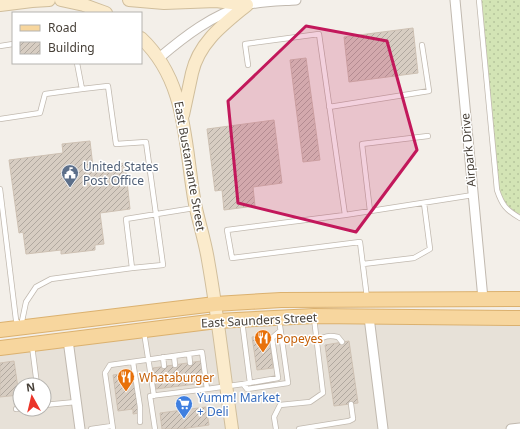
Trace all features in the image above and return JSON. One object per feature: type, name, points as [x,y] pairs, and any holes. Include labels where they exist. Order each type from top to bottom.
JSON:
[{"type":"main road","points":[[0,5],[48,0]]},
{"type":"main road","points":[[61,0],[84,5],[103,12]]},
{"type":"main road","points":[[129,0],[164,3],[216,1],[247,5]]},
{"type":"main road","points":[[182,118],[192,72],[202,49],[219,27],[247,5]]},
{"type":"main road","name":"East Bustamante Street","points":[[142,39],[159,58],[172,82],[177,96],[182,118],[196,208],[208,260],[232,429]]},
{"type":"main road","name":"East Saunders Street","points":[[0,330],[215,304],[281,300],[520,300]]},
{"type":"main road","name":"East Saunders Street","points":[[0,348],[217,321],[242,320],[279,325],[314,316],[520,318]]},
{"type":"main road","points":[[0,339],[11,338],[21,327]]},
{"type":"street","points":[[159,58],[178,42],[212,18],[247,5],[296,0]]},
{"type":"street","name":"Airpark Drive","points":[[454,0],[482,299]]},
{"type":"street","points":[[369,317],[383,429]]},
{"type":"street","points":[[68,340],[80,429]]},
{"type":"street","points":[[511,429],[520,428]]},
{"type":"lane","points":[[479,0],[497,190],[501,203],[509,212],[520,218]]},
{"type":"lane","points":[[248,65],[245,44],[319,34],[345,216]]},
{"type":"lane","points":[[0,46],[12,44]]},
{"type":"lane","points":[[329,107],[429,91],[422,45]]},
{"type":"lane","points":[[77,64],[82,89]]},
{"type":"lane","points":[[0,119],[40,113],[45,94],[108,86],[116,144],[146,142],[163,265],[51,278],[36,287],[26,302],[21,327]]},
{"type":"lane","points":[[370,211],[362,144],[428,136]]},
{"type":"lane","points":[[0,189],[16,320],[21,327]]},
{"type":"lane","points":[[367,299],[360,242],[232,258],[227,230],[345,216],[473,195]]},
{"type":"lane","points":[[363,264],[414,258],[430,249],[424,203]]},
{"type":"lane","points":[[132,268],[126,219],[196,208]]},
{"type":"lane","points":[[276,429],[274,417],[280,405],[310,402],[323,393],[314,316]]},
{"type":"lane","points":[[242,320],[250,383]]},
{"type":"lane","points":[[155,429],[150,396],[278,378],[272,338],[279,325]]},
{"type":"lane","points":[[243,384],[247,389],[288,383],[279,325]]},
{"type":"lane","points":[[144,330],[154,396]]},
{"type":"lane","points":[[317,340],[327,336],[332,336],[338,337],[342,342]]},
{"type":"lane","points":[[32,344],[36,377]]},
{"type":"lane","points":[[91,429],[113,427],[105,373],[110,365],[202,352],[207,389]]},
{"type":"lane","points":[[189,354],[190,363]]},
{"type":"lane","points":[[174,356],[175,365]]},
{"type":"lane","points":[[163,357],[164,366]]},
{"type":"lane","points":[[133,362],[140,407],[140,422]]},
{"type":"lane","points":[[194,384],[195,390]]},
{"type":"lane","points":[[179,386],[180,392]]},
{"type":"lane","points":[[167,388],[168,394]]},
{"type":"lane","points":[[52,404],[76,402]]},
{"type":"lane","points":[[299,429],[349,422],[353,419],[351,404]]},
{"type":"highlighted area","points":[[306,26],[387,41],[417,150],[356,232],[238,203],[228,101]]},
{"type":"shaded area","points":[[520,318],[520,429],[0,429],[0,348],[170,326]]},
{"type":"green space","points":[[481,0],[520,0],[520,214],[509,207],[498,188]]},
{"type":"building","points":[[413,28],[418,73],[349,82],[344,37]]},
{"type":"building","points":[[306,58],[320,160],[303,162],[290,60]]},
{"type":"building","points":[[274,120],[282,183],[253,187],[255,206],[224,210],[222,190],[215,191],[207,129]]},
{"type":"building","name":"United States Post Office","points":[[90,141],[93,167],[125,163],[130,209],[100,213],[104,244],[95,245],[95,250],[61,254],[61,250],[26,254],[23,232],[19,233],[9,160],[63,153],[62,144]]},
{"type":"building","name":"Popeyes","points":[[269,335],[273,368],[257,370],[252,337]]},
{"type":"building","points":[[349,341],[358,403],[334,406],[325,345]]},
{"type":"building","points":[[14,361],[16,377],[12,377],[12,396],[0,397],[0,363]]},
{"type":"building","points":[[201,361],[204,383],[156,389],[153,368]]},
{"type":"building","name":"Whataburger","points":[[133,372],[139,413],[133,414],[133,409],[118,411],[113,375]]},
{"type":"building","name":"Yumm! Market + Deli","points":[[206,407],[209,425],[181,429],[162,429],[160,413]]},
{"type":"place","name":"United States Post Office","points":[[70,188]]},
{"type":"place","name":"Popeyes","points":[[263,353]]},
{"type":"place","name":"Whataburger","points":[[126,392]]},
{"type":"place","name":"Yumm! Market + Deli","points":[[184,419]]}]
